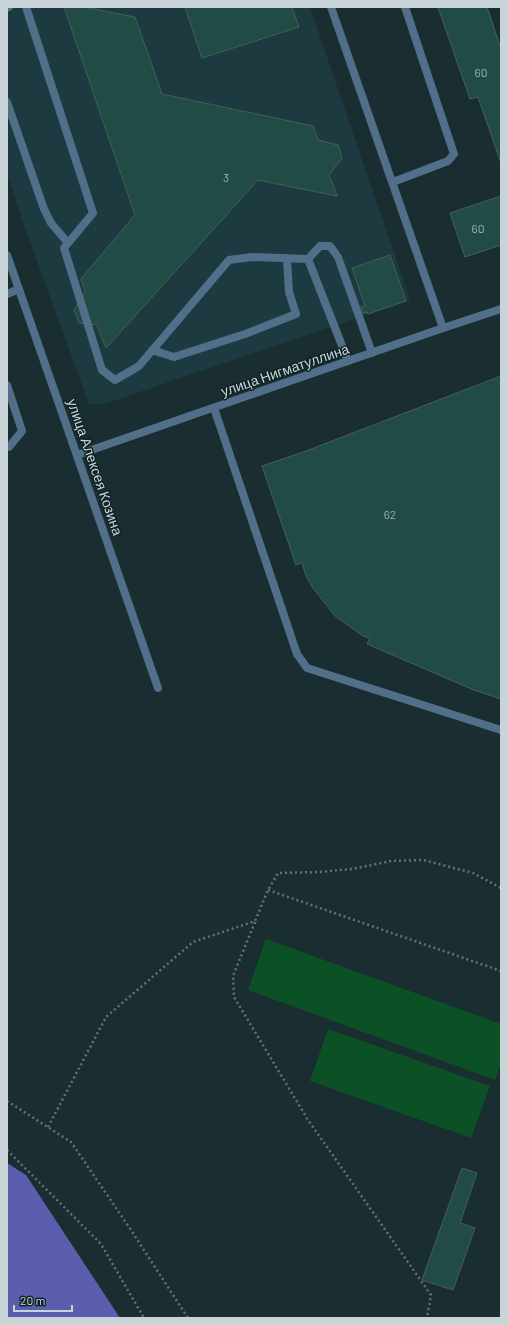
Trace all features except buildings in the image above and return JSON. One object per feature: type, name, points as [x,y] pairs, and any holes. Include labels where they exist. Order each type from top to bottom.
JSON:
[{"type":"street","points":[[26,7],[92,213],[64,248],[102,370],[115,380],[139,366],[229,260],[252,257],[308,259]]},
{"type":"street","points":[[331,7],[443,328]]},
{"type":"street","points":[[392,182],[448,161],[454,154],[405,7]]},
{"type":"street","points":[[7,102],[44,209],[51,223],[68,243]]},
{"type":"street","points":[[308,259],[320,246],[330,246],[338,257],[372,353]]},
{"type":"street","name":"улица Алексея Козина","points":[[7,255],[158,688]]},
{"type":"street","points":[[152,350],[174,357],[244,334],[296,314],[289,292],[287,258]]},
{"type":"street","points":[[308,259],[348,362]]},
{"type":"street","points":[[7,294],[19,289]]},
{"type":"street","name":"улица Нигматуллина","points":[[77,455],[443,328],[501,310]]},
{"type":"street","points":[[7,385],[22,431],[7,447]]},
{"type":"street","points":[[214,408],[297,654],[307,668],[501,730]]},
{"type":"path","points":[[427,1318],[431,1295],[308,1120],[234,997],[233,976],[268,890],[278,873],[319,872],[352,869],[391,861],[423,860],[473,873],[501,888]]},
{"type":"path","points":[[268,890],[501,971]]},
{"type":"path","points":[[48,1127],[106,1017],[193,942],[255,921]]},
{"type":"path","points":[[7,1101],[71,1142],[188,1318]]},
{"type":"path","points":[[7,1150],[101,1244],[144,1318]]},
{"type":"shaded area","points":[[7,7],[310,7],[410,300],[101,405],[89,404],[26,231],[7,173]]},
{"type":"shaded area","points":[[7,1163],[26,1175],[120,1318],[7,1318]]},
{"type":"green space","points":[[266,939],[501,1024],[501,1062],[495,1080],[248,990]]},
{"type":"green space","points":[[328,1029],[490,1086],[471,1138],[310,1081]]}]
